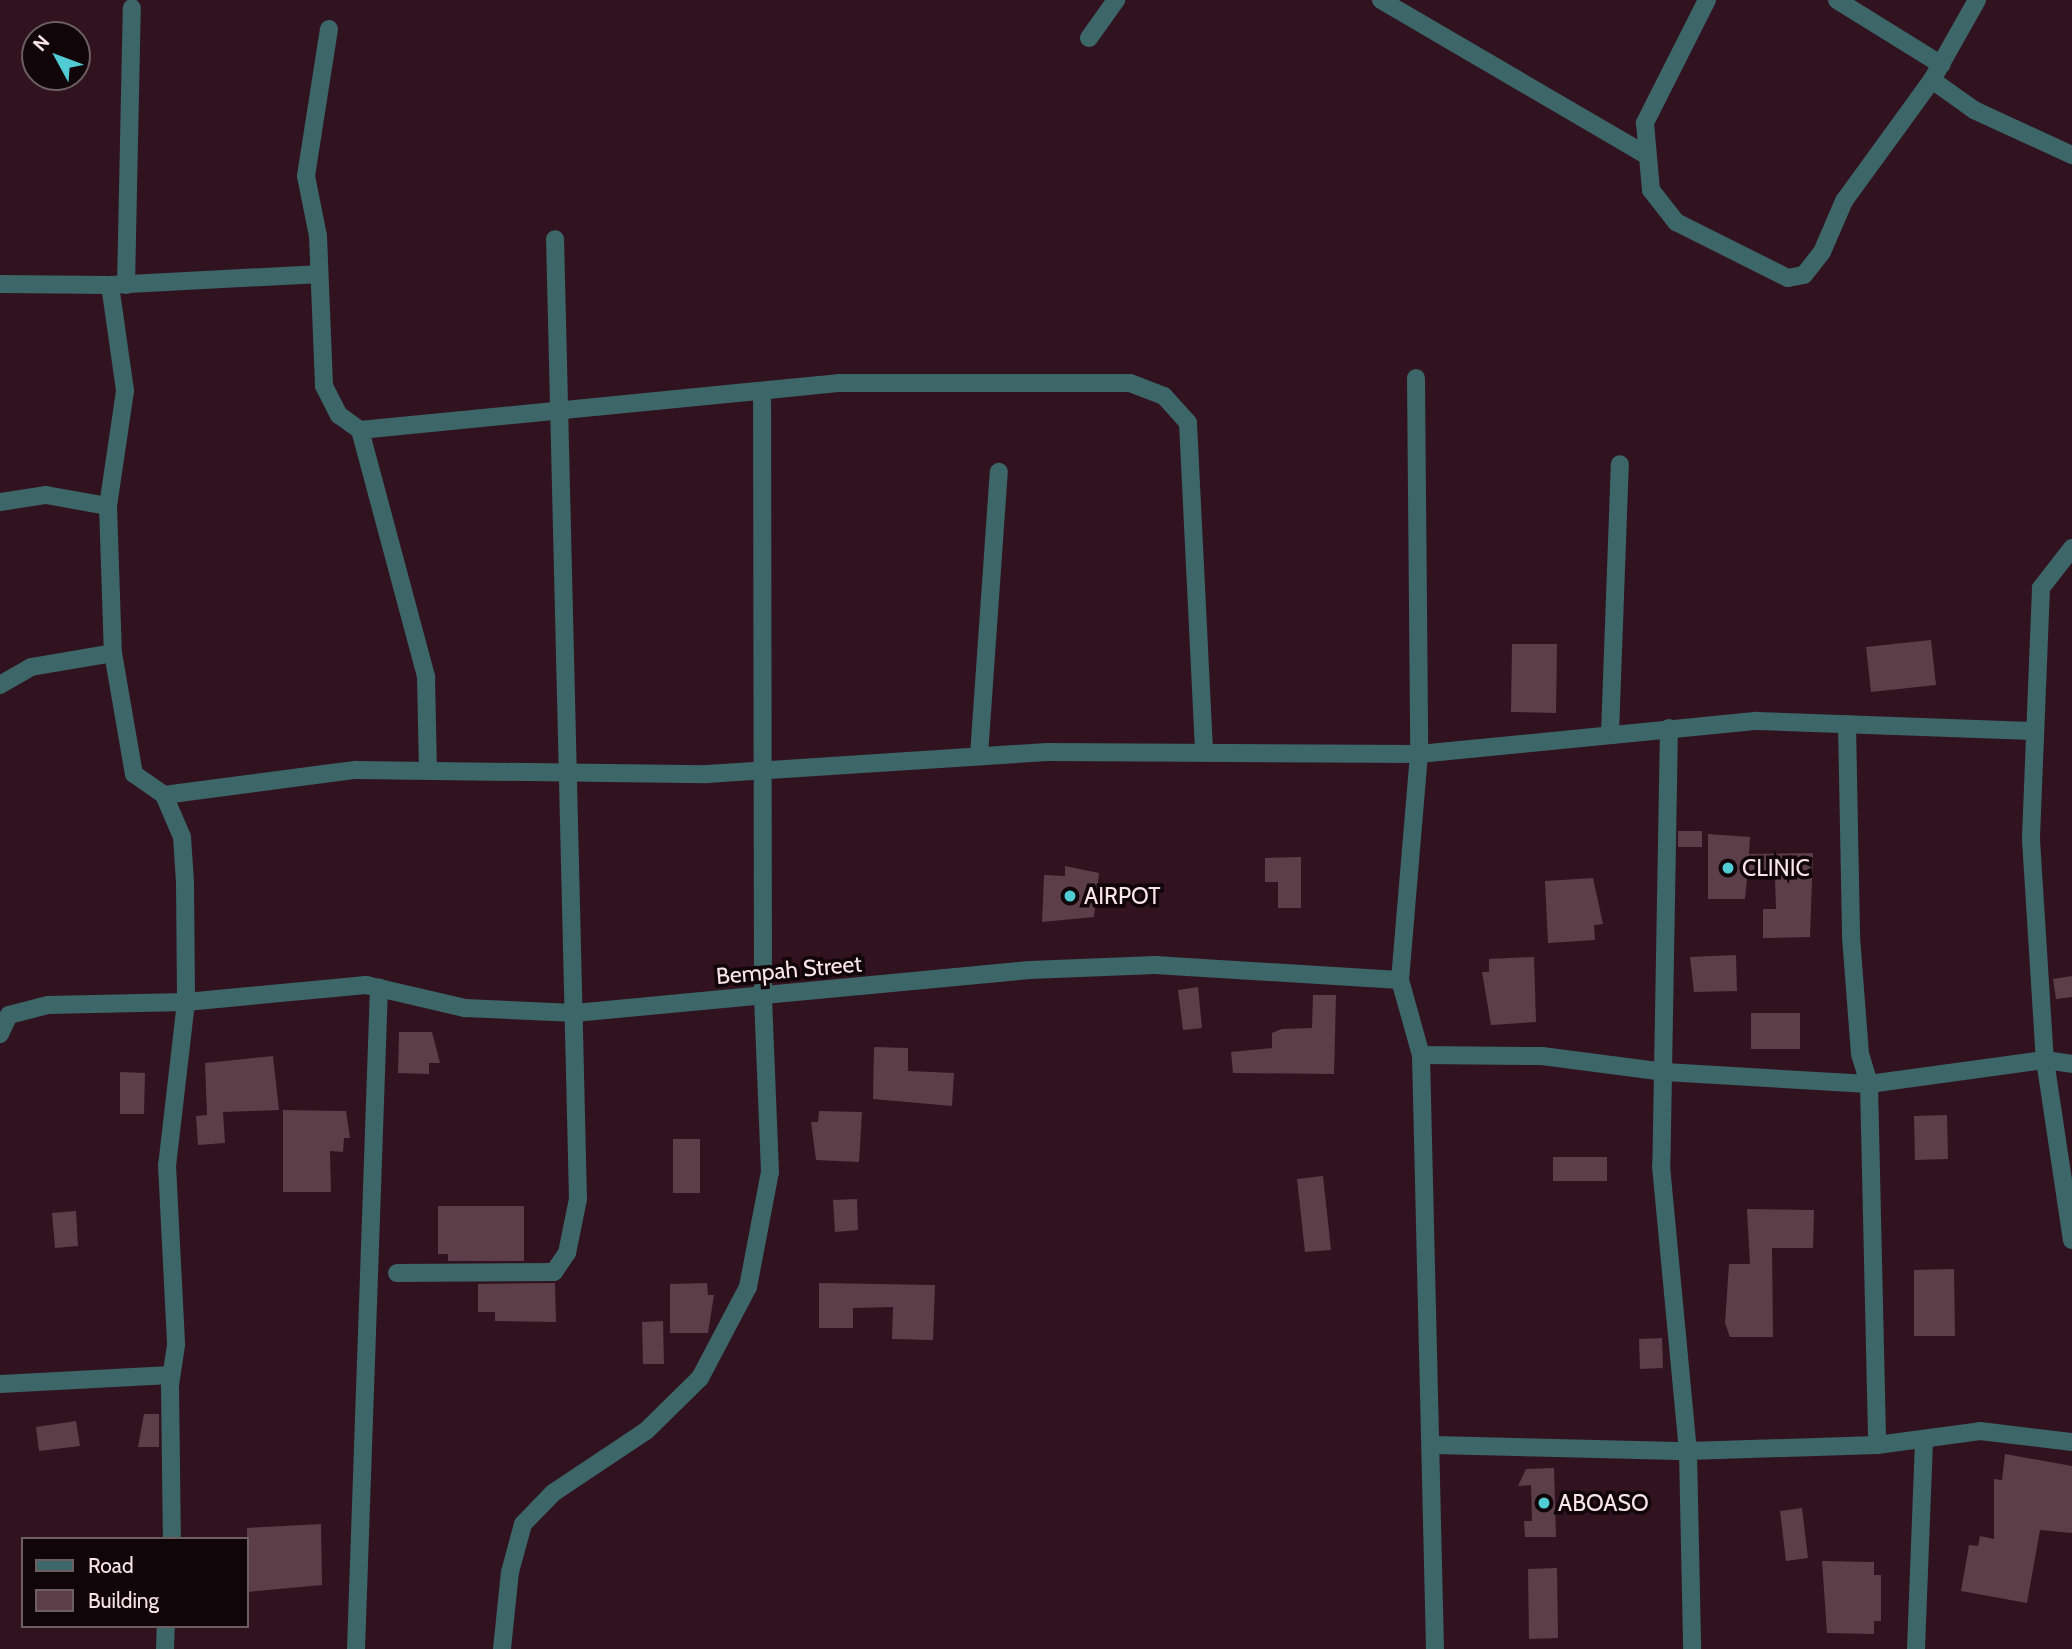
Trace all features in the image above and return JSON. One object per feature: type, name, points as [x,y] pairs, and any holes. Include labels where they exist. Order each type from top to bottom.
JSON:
[{"type":"street","points":[[1089,38],[1116,0]]},
{"type":"street","points":[[1381,0],[1643,153]]},
{"type":"street","points":[[1707,0],[1658,92],[1645,123],[1643,153],[1651,190],[1676,222],[1756,266],[1788,278],[1804,275],[1858,180],[1937,72],[1977,0]]},
{"type":"street","points":[[1837,0],[1937,72],[1974,110],[2072,155]]},
{"type":"street","points":[[132,8],[118,285],[125,391],[108,506],[113,653],[134,774],[164,795],[182,837],[186,1002],[167,1165],[176,1345],[172,1375],[172,1537]]},
{"type":"street","points":[[329,29],[306,176],[318,236],[317,274],[324,386],[340,415],[360,430],[426,677],[428,769]]},
{"type":"street","points":[[397,1273],[554,1272],[567,1253],[578,1199],[572,769],[555,239]]},
{"type":"street","points":[[0,284],[118,285],[317,274]]},
{"type":"street","points":[[1416,378],[1419,754],[1400,980],[1421,1055],[1434,1445],[1435,1649]]},
{"type":"street","points":[[360,430],[560,413],[838,383],[1130,383],[1164,396],[1188,424],[1205,750]]},
{"type":"street","points":[[502,1649],[510,1572],[523,1524],[553,1493],[646,1431],[700,1378],[747,1287],[770,1172],[763,997],[767,768],[762,391]]},
{"type":"street","points":[[1610,733],[1620,464]]},
{"type":"street","points":[[979,755],[999,472]]},
{"type":"street","points":[[0,502],[46,495],[108,506]]},
{"type":"street","points":[[2072,548],[2041,588],[2032,731],[2031,840],[2045,1060],[2072,1240]]},
{"type":"street","points":[[0,685],[31,667],[113,653]]},
{"type":"street","points":[[164,795],[355,770],[572,769],[707,774],[979,755],[1205,750],[1419,754],[1610,733],[1757,721],[2032,731]]},
{"type":"street","points":[[1847,724],[1851,937],[1860,1055],[1869,1084],[1877,1445]]},
{"type":"street","points":[[1669,728],[1665,1072],[1661,1166],[1688,1451],[1692,1649]]},
{"type":"street","name":"Bempah Street","points":[[0,1034],[9,1015],[48,1005],[186,1002],[379,987],[465,1008],[575,1013],[1030,970],[1154,965],[1400,980]]},
{"type":"street","points":[[356,1649],[379,987]]},
{"type":"street","points":[[1421,1055],[1542,1056],[1665,1072],[1869,1084],[2045,1060],[2072,1064]]},
{"type":"street","points":[[0,1384],[172,1375]]},
{"type":"street","points":[[1434,1445],[1688,1451],[1877,1445],[1980,1430],[2072,1442]]},
{"type":"street","points":[[1916,1649],[1924,1440]]},
{"type":"street","points":[[165,1649],[166,1628]]},
{"type":"building","points":[[1931,640],[1936,685],[1871,692],[1866,647]]},
{"type":"building","points":[[1512,644],[1557,644],[1556,713],[1511,712]]},
{"type":"building","points":[[1678,831],[1702,831],[1702,847],[1678,847]]},
{"type":"building","points":[[1708,834],[1750,837],[1749,854],[1813,853],[1810,937],[1763,938],[1763,909],[1776,909],[1775,879],[1747,879],[1745,899],[1708,899]]},
{"type":"building","points":[[1301,857],[1301,908],[1278,908],[1278,882],[1265,882],[1265,858]]},
{"type":"building","name":"AIRPOT","points":[[1065,866],[1099,873],[1094,917],[1042,922],[1044,875],[1065,876]]},
{"type":"building","points":[[1593,878],[1603,924],[1594,925],[1595,940],[1548,943],[1545,881]]},
{"type":"building","points":[[1736,955],[1737,991],[1694,992],[1690,957]]},
{"type":"building","points":[[1534,957],[1536,1022],[1491,1025],[1482,972],[1489,972],[1489,959]]},
{"type":"building","points":[[2072,976],[2072,997],[2056,999],[2053,979]]},
{"type":"building","points":[[1198,987],[1202,1028],[1183,1030],[1178,990]]},
{"type":"building","points":[[1313,995],[1336,995],[1334,1074],[1233,1073],[1231,1052],[1272,1048],[1272,1033],[1282,1029],[1312,1028]]},
{"type":"building","points":[[1751,1013],[1800,1013],[1800,1049],[1751,1049]]},
{"type":"building","points":[[399,1032],[432,1032],[440,1063],[429,1063],[429,1074],[398,1073]]},
{"type":"building","points":[[874,1047],[908,1048],[908,1071],[954,1073],[952,1106],[873,1099]]},
{"type":"building","points":[[273,1056],[279,1110],[223,1112],[225,1143],[198,1145],[196,1116],[207,1115],[205,1063]]},
{"type":"building","points":[[120,1072],[145,1073],[144,1114],[120,1114]]},
{"type":"building","points":[[283,1110],[346,1111],[350,1138],[344,1138],[343,1152],[330,1151],[331,1192],[283,1192]]},
{"type":"building","points":[[819,1111],[862,1112],[859,1162],[816,1160],[811,1122],[818,1122]]},
{"type":"building","points":[[1947,1115],[1948,1159],[1915,1160],[1914,1116]]},
{"type":"building","points":[[673,1139],[700,1139],[700,1193],[673,1193]]},
{"type":"building","points":[[1553,1157],[1607,1157],[1607,1181],[1553,1181]]},
{"type":"building","points":[[1323,1176],[1331,1250],[1305,1252],[1297,1179]]},
{"type":"building","points":[[857,1199],[858,1230],[835,1232],[833,1200]]},
{"type":"building","points":[[438,1206],[524,1206],[524,1261],[448,1261],[448,1254],[438,1254]]},
{"type":"building","points":[[1747,1209],[1814,1210],[1813,1248],[1772,1248],[1773,1337],[1730,1337],[1725,1323],[1729,1264],[1750,1264]]},
{"type":"building","points":[[76,1211],[78,1246],[55,1248],[52,1213]]},
{"type":"building","points":[[1954,1269],[1955,1336],[1914,1336],[1914,1270]]},
{"type":"building","points":[[555,1283],[556,1322],[495,1321],[495,1312],[478,1312],[478,1284]]},
{"type":"building","points":[[707,1283],[708,1295],[714,1295],[708,1333],[670,1333],[670,1284]]},
{"type":"building","points":[[819,1283],[935,1285],[933,1340],[892,1339],[893,1307],[853,1308],[853,1328],[819,1328]]},
{"type":"building","points":[[663,1321],[664,1364],[643,1364],[642,1322]]},
{"type":"building","points":[[1662,1338],[1663,1368],[1640,1369],[1639,1339]]},
{"type":"building","points":[[144,1414],[159,1414],[159,1447],[138,1447]]},
{"type":"building","points":[[76,1421],[80,1446],[39,1451],[36,1427]]},
{"type":"building","points":[[2005,1454],[2072,1466],[2072,1533],[2040,1530],[2027,1603],[1961,1591],[1969,1545],[1978,1546],[1980,1536],[1994,1539],[1994,1479],[2002,1480]]},
{"type":"building","name":"ABOASO","points":[[1554,1468],[1556,1537],[1525,1537],[1524,1521],[1532,1521],[1531,1485],[1518,1486],[1526,1469]]},
{"type":"building","points":[[1802,1508],[1808,1558],[1786,1561],[1780,1511]]},
{"type":"building","points":[[321,1524],[322,1585],[248,1592],[247,1528]]},
{"type":"building","points":[[1822,1561],[1874,1562],[1874,1575],[1881,1575],[1881,1621],[1874,1621],[1874,1634],[1827,1633]]},
{"type":"building","points":[[1557,1568],[1558,1638],[1529,1639],[1528,1569]]},
{"type":"place","name":"CLINIC","points":[[1728,868]]},
{"type":"place","name":"AIRPOT","points":[[1070,896]]},
{"type":"place","name":"ABOASO","points":[[1544,1503]]}]
